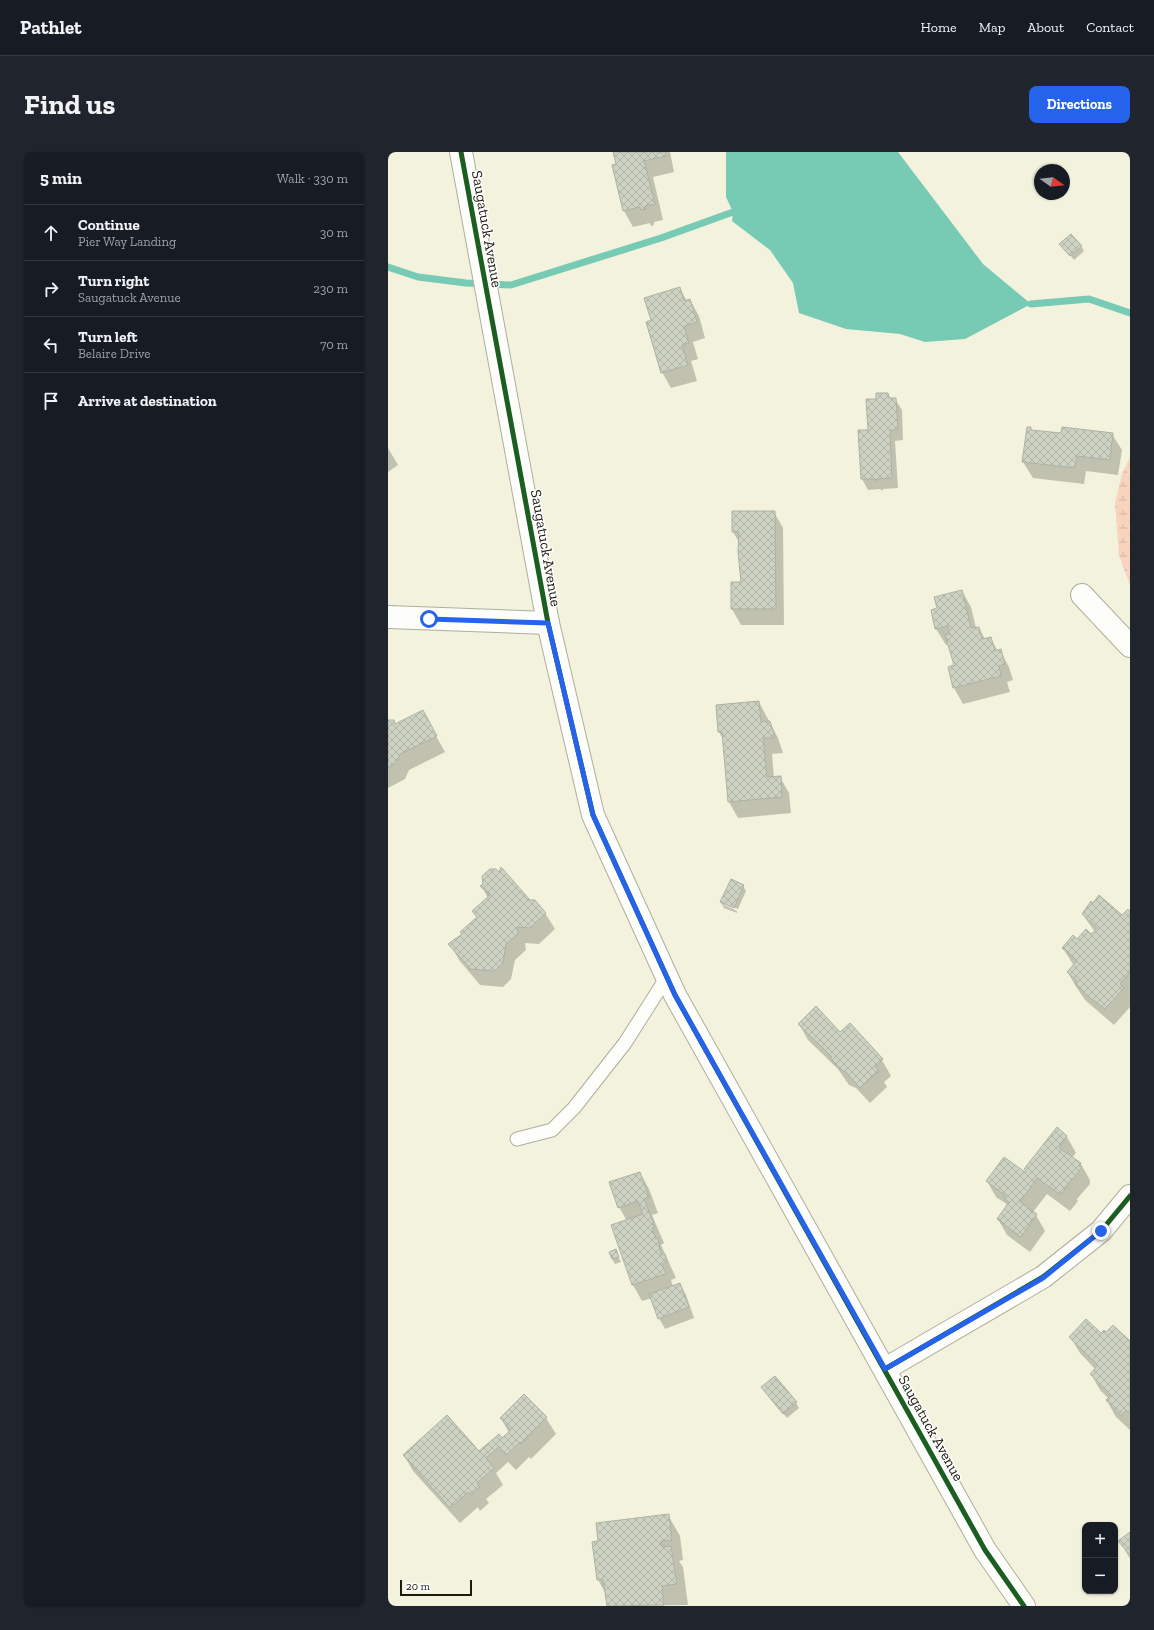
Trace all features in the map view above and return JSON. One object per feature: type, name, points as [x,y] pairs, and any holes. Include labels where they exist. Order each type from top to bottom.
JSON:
[{"type":"main road","name":"Saugatuck Avenue","points":[[461,152],[548,623],[593,815],[675,995],[986,1550],[1024,1606]]},
{"type":"main road","points":[[1082,595],[1130,646]]},
{"type":"main road","points":[[388,617],[548,623]]},
{"type":"main road","points":[[885,1369],[1043,1278],[1101,1231],[1130,1196]]},
{"type":"lane","points":[[517,1140],[552,1130],[574,1108],[625,1043],[667,977]]},
{"type":"green space","points":[[1130,457],[1130,586],[1119,555],[1115,503],[1122,474]]},
{"type":"water","points":[[726,152],[898,152],[983,264],[1031,304],[965,339],[925,342],[900,334],[846,329],[799,313],[793,283],[770,250],[732,221],[733,212],[726,197]]},
{"type":"building","points":[[613,152],[665,152],[666,156],[644,161],[655,204],[645,206],[646,209],[641,210],[640,207],[623,211],[612,165],[616,164]]},
{"type":"building","points":[[1071,234],[1082,246],[1070,256],[1059,244]]},
{"type":"building","points":[[680,287],[684,301],[690,299],[697,322],[684,326],[689,343],[682,345],[688,365],[661,373],[646,322],[651,320],[644,298]]},
{"type":"building","points":[[876,393],[888,393],[889,398],[896,398],[898,430],[890,430],[892,478],[878,480],[861,479],[858,430],[868,430],[866,399],[876,399]]},
{"type":"building","points":[[1027,427],[1031,427],[1031,430],[1061,433],[1062,427],[1113,433],[1110,460],[1077,456],[1075,468],[1022,462]]},
{"type":"building","points":[[732,511],[775,511],[776,609],[731,609],[731,582],[741,582],[738,552],[739,532],[732,532]]},
{"type":"building","points":[[962,590],[971,628],[979,627],[982,639],[991,637],[995,651],[1001,649],[1005,664],[999,666],[1001,676],[953,688],[948,667],[954,665],[945,635],[950,634],[948,626],[935,629],[931,610],[937,608],[934,597]]},
{"type":"building","points":[[759,701],[761,722],[770,721],[775,738],[763,738],[767,777],[781,776],[782,797],[728,802],[722,732],[718,732],[716,705]]},
{"type":"building","points":[[423,710],[437,736],[400,754],[396,763],[388,768],[388,720],[394,720],[395,724]]},
{"type":"building","points":[[501,867],[530,900],[535,900],[546,913],[530,928],[517,927],[518,934],[506,944],[503,963],[494,971],[469,969],[469,967],[448,944],[462,934],[460,932],[477,917],[472,911],[490,895],[480,886],[483,884],[482,876],[490,869],[496,869],[499,872]]},
{"type":"building","points":[[731,879],[744,885],[734,908],[720,902]]},
{"type":"building","points":[[1099,895],[1122,915],[1128,909],[1130,911],[1130,972],[1120,984],[1124,988],[1105,1009],[1075,984],[1077,981],[1067,972],[1077,961],[1062,948],[1073,935],[1077,939],[1086,929],[1091,934],[1097,928],[1082,914],[1091,901],[1093,903]]},
{"type":"building","points":[[816,1006],[840,1032],[850,1023],[883,1059],[875,1067],[879,1071],[860,1088],[846,1072],[839,1069],[830,1058],[832,1057],[798,1024]]},
{"type":"building","points":[[1057,1127],[1067,1136],[1059,1148],[1081,1163],[1079,1166],[1082,1167],[1073,1179],[1072,1178],[1061,1195],[1037,1178],[1020,1202],[1037,1214],[1021,1237],[997,1219],[1009,1202],[1004,1198],[1006,1196],[986,1181],[1004,1157],[1025,1172],[1026,1171],[1024,1169]]},
{"type":"building","points":[[640,1172],[649,1197],[644,1199],[655,1227],[652,1228],[656,1239],[658,1238],[661,1255],[665,1254],[667,1262],[662,1264],[666,1274],[632,1285],[611,1225],[643,1214],[638,1201],[618,1208],[609,1182]]},
{"type":"building","points":[[616,1249],[619,1257],[612,1259],[609,1252]]},
{"type":"building","points":[[680,1283],[689,1307],[658,1319],[649,1294]]},
{"type":"building","points":[[1086,1319],[1101,1333],[1104,1330],[1106,1332],[1113,1325],[1130,1341],[1130,1410],[1128,1412],[1126,1410],[1121,1416],[1106,1400],[1111,1395],[1090,1374],[1098,1365],[1069,1337]]},
{"type":"building","points":[[775,1376],[797,1402],[783,1414],[761,1387]]},
{"type":"building","points":[[524,1394],[547,1417],[521,1444],[520,1442],[506,1455],[499,1447],[486,1458],[494,1468],[477,1483],[480,1487],[471,1495],[468,1492],[450,1508],[403,1455],[447,1415],[479,1451],[499,1434],[502,1438],[511,1430],[500,1418]]},
{"type":"building","points":[[669,1514],[672,1540],[661,1541],[662,1547],[671,1546],[677,1584],[662,1586],[664,1605],[607,1606],[603,1579],[597,1580],[592,1542],[598,1541],[596,1523]]},
{"type":"building","points":[[1130,1532],[1130,1555],[1118,1541]]},
{"type":"waterway","points":[[388,267],[418,277],[466,283],[511,285],[661,238],[733,212]]},
{"type":"waterway","points":[[1031,304],[1089,299],[1130,313]]},
{"type":"cycle path","points":[[461,152],[548,623],[593,815],[675,995],[985,1550],[1024,1606]]},
{"type":"cycle path","points":[[885,1369],[1043,1277],[1101,1231],[1130,1196]]},
{"type":"route","points":[[429,619],[548,623],[593,815],[675,995],[885,1369],[1043,1278],[1101,1231]]}]
